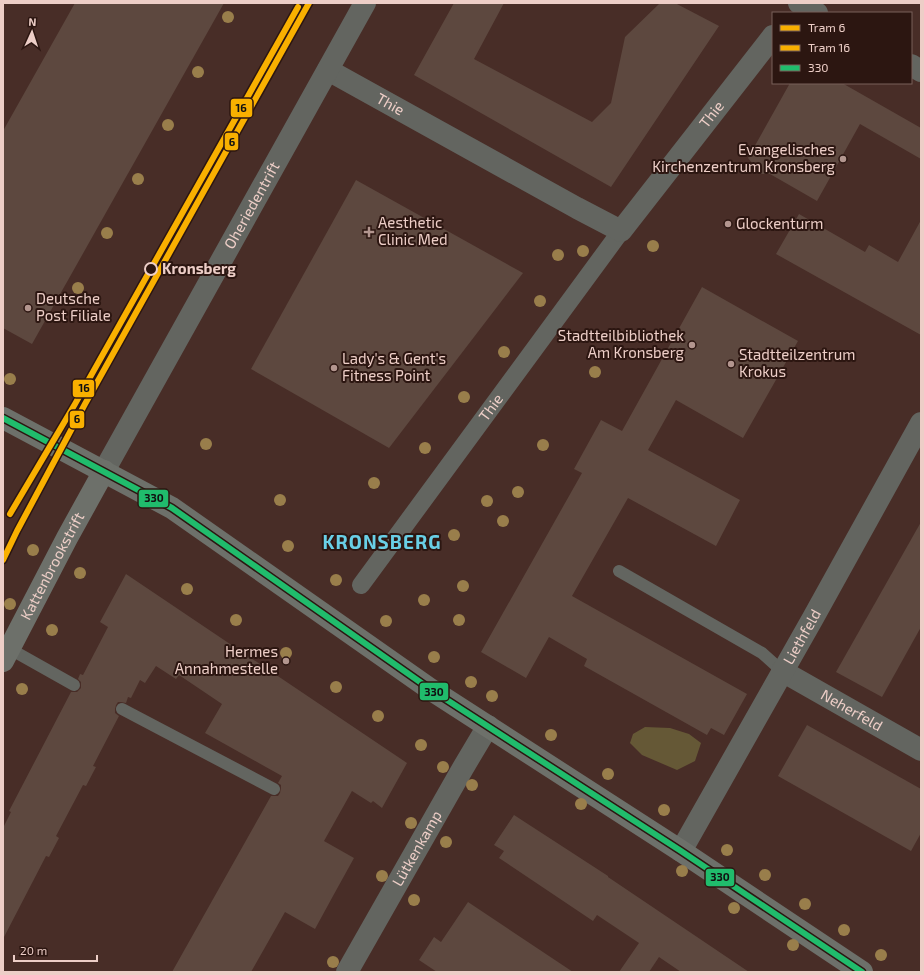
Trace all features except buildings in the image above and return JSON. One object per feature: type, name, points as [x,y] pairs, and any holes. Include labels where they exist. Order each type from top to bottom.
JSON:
[{"type":"main road","points":[[3,418],[172,508],[430,689],[681,851],[862,972]]},
{"type":"main road","name":"Kattenbrookstrift","points":[[6,655],[104,471]]},
{"type":"street","name":"Oheriedentrift","points":[[104,471],[365,3]]},
{"type":"street","name":"Thie","points":[[361,585],[621,231],[772,37]]},
{"type":"street","points":[[912,66],[921,71]]},
{"type":"street","name":"Thie","points":[[328,70],[621,231]]},
{"type":"street","name":"Liethfeld","points":[[681,851],[921,423]]},
{"type":"street","name":"Neherfeld","points":[[782,671],[921,750]]},
{"type":"street","name":"Lütkenkamp","points":[[347,972],[488,726]]},
{"type":"lane","points":[[619,571],[762,653],[782,671]]},
{"type":"lane","points":[[6,655],[74,685]]},
{"type":"lane","points":[[122,709],[274,789]]},
{"type":"shaded area","points":[[645,727],[670,728],[689,734],[701,743],[695,761],[677,770],[642,755],[630,743],[633,734]]},
{"type":"tram line","name":"6","points":[[3,560],[85,404],[309,3]]},
{"type":"tram line","name":"16","points":[[10,514],[75,404],[298,7]]},
{"type":"transit line","name":"330","points":[[3,418],[172,508],[430,689],[681,851],[862,972]]},
{"type":"place","name":"Evangelisches Kirchenzentrum Kronsberg","points":[[843,159]]},
{"type":"place","name":"Glockenturm","points":[[728,224]]},
{"type":"place","name":"Aesthetic Clinic Med","points":[[369,232]]},
{"type":"place","name":"Kronsberg","points":[[151,269]]},
{"type":"place","name":"Deutsche Post Filiale","points":[[28,308]]},
{"type":"place","name":"Stadtteilbibliothek Am Kronsberg","points":[[692,345]]},
{"type":"place","name":"Stadtteilzentrum Krokus","points":[[731,364]]},
{"type":"place","name":"Lady's & Gent's Fitness Point","points":[[334,368]]},
{"type":"place","name":"Hermes Annahmestelle","points":[[286,661]]},
{"type":"district","name":"KRONSBERG","points":[[382,542]]}]
